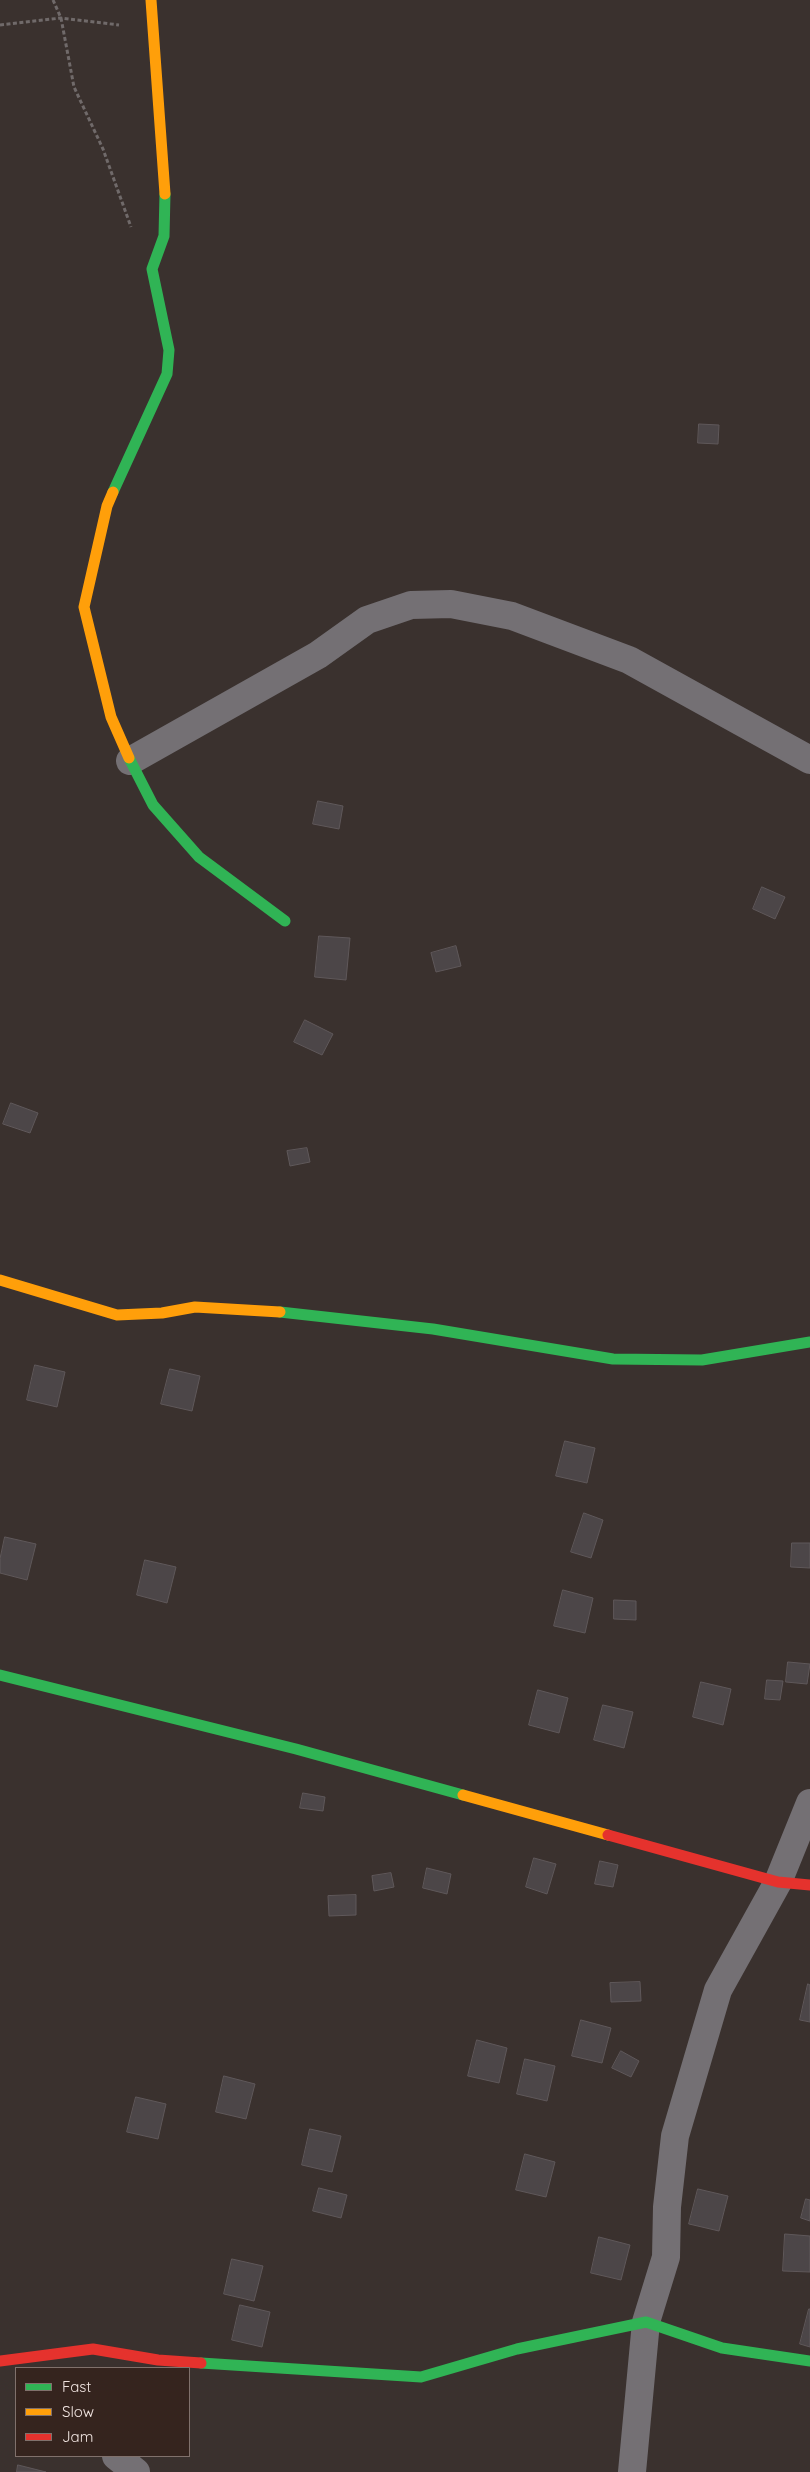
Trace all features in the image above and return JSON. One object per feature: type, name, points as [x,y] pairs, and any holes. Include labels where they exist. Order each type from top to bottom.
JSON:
[{"type":"street","points":[[151,0],[166,201],[164,236],[152,269],[169,350],[167,374],[107,506],[84,607],[111,716],[130,761],[152,805],[200,857],[285,921]]},
{"type":"street","points":[[130,761],[318,655],[367,620],[410,605],[451,604],[512,616],[629,660],[810,760]]},
{"type":"street","points":[[0,1280],[117,1315],[162,1313],[195,1308],[261,1310],[433,1329],[613,1359],[702,1360],[810,1342]]},
{"type":"street","points":[[0,1675],[296,1749],[778,1882],[810,1885]]},
{"type":"street","points":[[632,2472],[646,2322],[666,2257],[667,2207],[675,2136],[718,1990],[778,1882],[810,1802]]},
{"type":"street","points":[[6,2365],[94,2349],[176,2362],[366,2372],[421,2377],[517,2349],[646,2322],[722,2348],[810,2361]]},
{"type":"street","points":[[117,2457],[136,2472]]},
{"type":"path","points":[[53,0],[61,18],[74,87],[103,149],[138,246],[152,269]]},
{"type":"path","points":[[0,25],[61,18],[152,28]]},
{"type":"building","points":[[699,424],[719,425],[718,444],[698,443]]},
{"type":"building","points":[[318,801],[343,806],[339,829],[313,824]]},
{"type":"building","points":[[762,887],[785,897],[775,919],[753,909]]},
{"type":"building","points":[[319,936],[350,938],[346,980],[315,977]]},
{"type":"building","points":[[456,946],[461,966],[436,972],[431,953]]},
{"type":"building","points":[[305,1020],[333,1034],[322,1055],[294,1042]]},
{"type":"building","points":[[11,1103],[38,1113],[30,1133],[3,1124]]},
{"type":"building","points":[[307,1148],[310,1162],[290,1166],[287,1151]]},
{"type":"building","points":[[35,1365],[65,1372],[57,1407],[27,1400]]},
{"type":"building","points":[[170,1369],[200,1376],[192,1411],[161,1404]]},
{"type":"building","points":[[565,1441],[595,1448],[587,1483],[556,1476]]},
{"type":"building","points":[[584,1513],[603,1520],[591,1558],[571,1552]]},
{"type":"building","points":[[5,1537],[36,1544],[27,1580],[0,1573],[0,1559]]},
{"type":"building","points":[[792,1543],[810,1543],[810,1568],[791,1567]]},
{"type":"building","points":[[145,1560],[176,1567],[167,1603],[137,1595]]},
{"type":"building","points":[[563,1590],[593,1598],[585,1633],[554,1626]]},
{"type":"building","points":[[614,1600],[636,1601],[636,1620],[614,1619]]},
{"type":"building","points":[[788,1662],[810,1664],[807,1684],[786,1682]]},
{"type":"building","points":[[767,1680],[783,1681],[780,1700],[765,1699]]},
{"type":"building","points":[[701,1682],[731,1689],[723,1725],[693,1717]]},
{"type":"building","points":[[538,1690],[568,1698],[559,1733],[529,1725]]},
{"type":"building","points":[[603,1705],[633,1712],[624,1748],[594,1740]]},
{"type":"building","points":[[303,1793],[325,1797],[323,1811],[300,1808]]},
{"type":"building","points":[[534,1858],[556,1864],[547,1894],[526,1887]]},
{"type":"building","points":[[600,1861],[618,1865],[613,1887],[595,1884]]},
{"type":"building","points":[[427,1868],[451,1874],[447,1894],[423,1888]]},
{"type":"building","points":[[391,1873],[394,1887],[374,1891],[372,1876]]},
{"type":"building","points":[[356,1895],[356,1915],[329,1916],[328,1896]]},
{"type":"building","points":[[640,1982],[641,2001],[611,2002],[610,1983]]},
{"type":"building","points":[[808,1984],[810,1985],[810,2022],[800,2020]]},
{"type":"building","points":[[581,2020],[611,2028],[602,2063],[572,2056]]},
{"type":"building","points":[[477,2040],[507,2048],[499,2083],[468,2076]]},
{"type":"building","points":[[621,2051],[639,2061],[631,2077],[612,2068]]},
{"type":"building","points":[[525,2059],[555,2066],[547,2101],[517,2094]]},
{"type":"building","points":[[224,2076],[255,2084],[246,2119],[216,2112]]},
{"type":"building","points":[[136,2097],[166,2104],[158,2139],[127,2132]]},
{"type":"building","points":[[310,2129],[341,2136],[332,2172],[302,2165]]},
{"type":"building","points":[[525,2154],[555,2162],[546,2197],[516,2190]]},
{"type":"building","points":[[319,2188],[347,2195],[341,2218],[313,2211]]},
{"type":"building","points":[[698,2189],[728,2196],[719,2231],[689,2224]]},
{"type":"building","points":[[806,2199],[810,2200],[810,2221],[801,2218]]},
{"type":"building","points":[[785,2234],[810,2236],[810,2272],[783,2271]]},
{"type":"building","points":[[599,2237],[630,2245],[621,2280],[591,2273]]},
{"type":"building","points":[[232,2259],[263,2266],[254,2301],[224,2294]]},
{"type":"building","points":[[240,2305],[270,2312],[262,2347],[232,2340]]},
{"type":"building","points":[[810,2309],[810,2347],[800,2344]]},
{"type":"building","points":[[18,2465],[46,2472],[17,2472]]},
{"type":"traffic: fast","points":[[113,492],[167,374],[169,350],[152,269],[164,236],[165,194]]},
{"type":"traffic: fast","points":[[129,758],[153,805],[199,857],[285,921]]},
{"type":"traffic: fast","points":[[280,1312],[433,1329],[613,1359],[702,1360],[810,1342]]},
{"type":"traffic: fast","points":[[0,1675],[296,1749],[463,1795]]},
{"type":"traffic: fast","points":[[201,2363],[421,2377],[517,2349],[646,2322],[722,2348],[810,2361]]},
{"type":"traffic: slow","points":[[151,0],[165,194]]},
{"type":"traffic: slow","points":[[113,492],[107,506],[84,607],[111,717],[129,758]]},
{"type":"traffic: slow","points":[[0,1280],[117,1315],[162,1313],[195,1307],[280,1312]]},
{"type":"traffic: slow","points":[[463,1795],[608,1835]]},
{"type":"traffic: jam","points":[[608,1835],[778,1882],[810,1885]]},
{"type":"traffic: jam","points":[[0,2361],[93,2349],[158,2360],[201,2363]]}]
